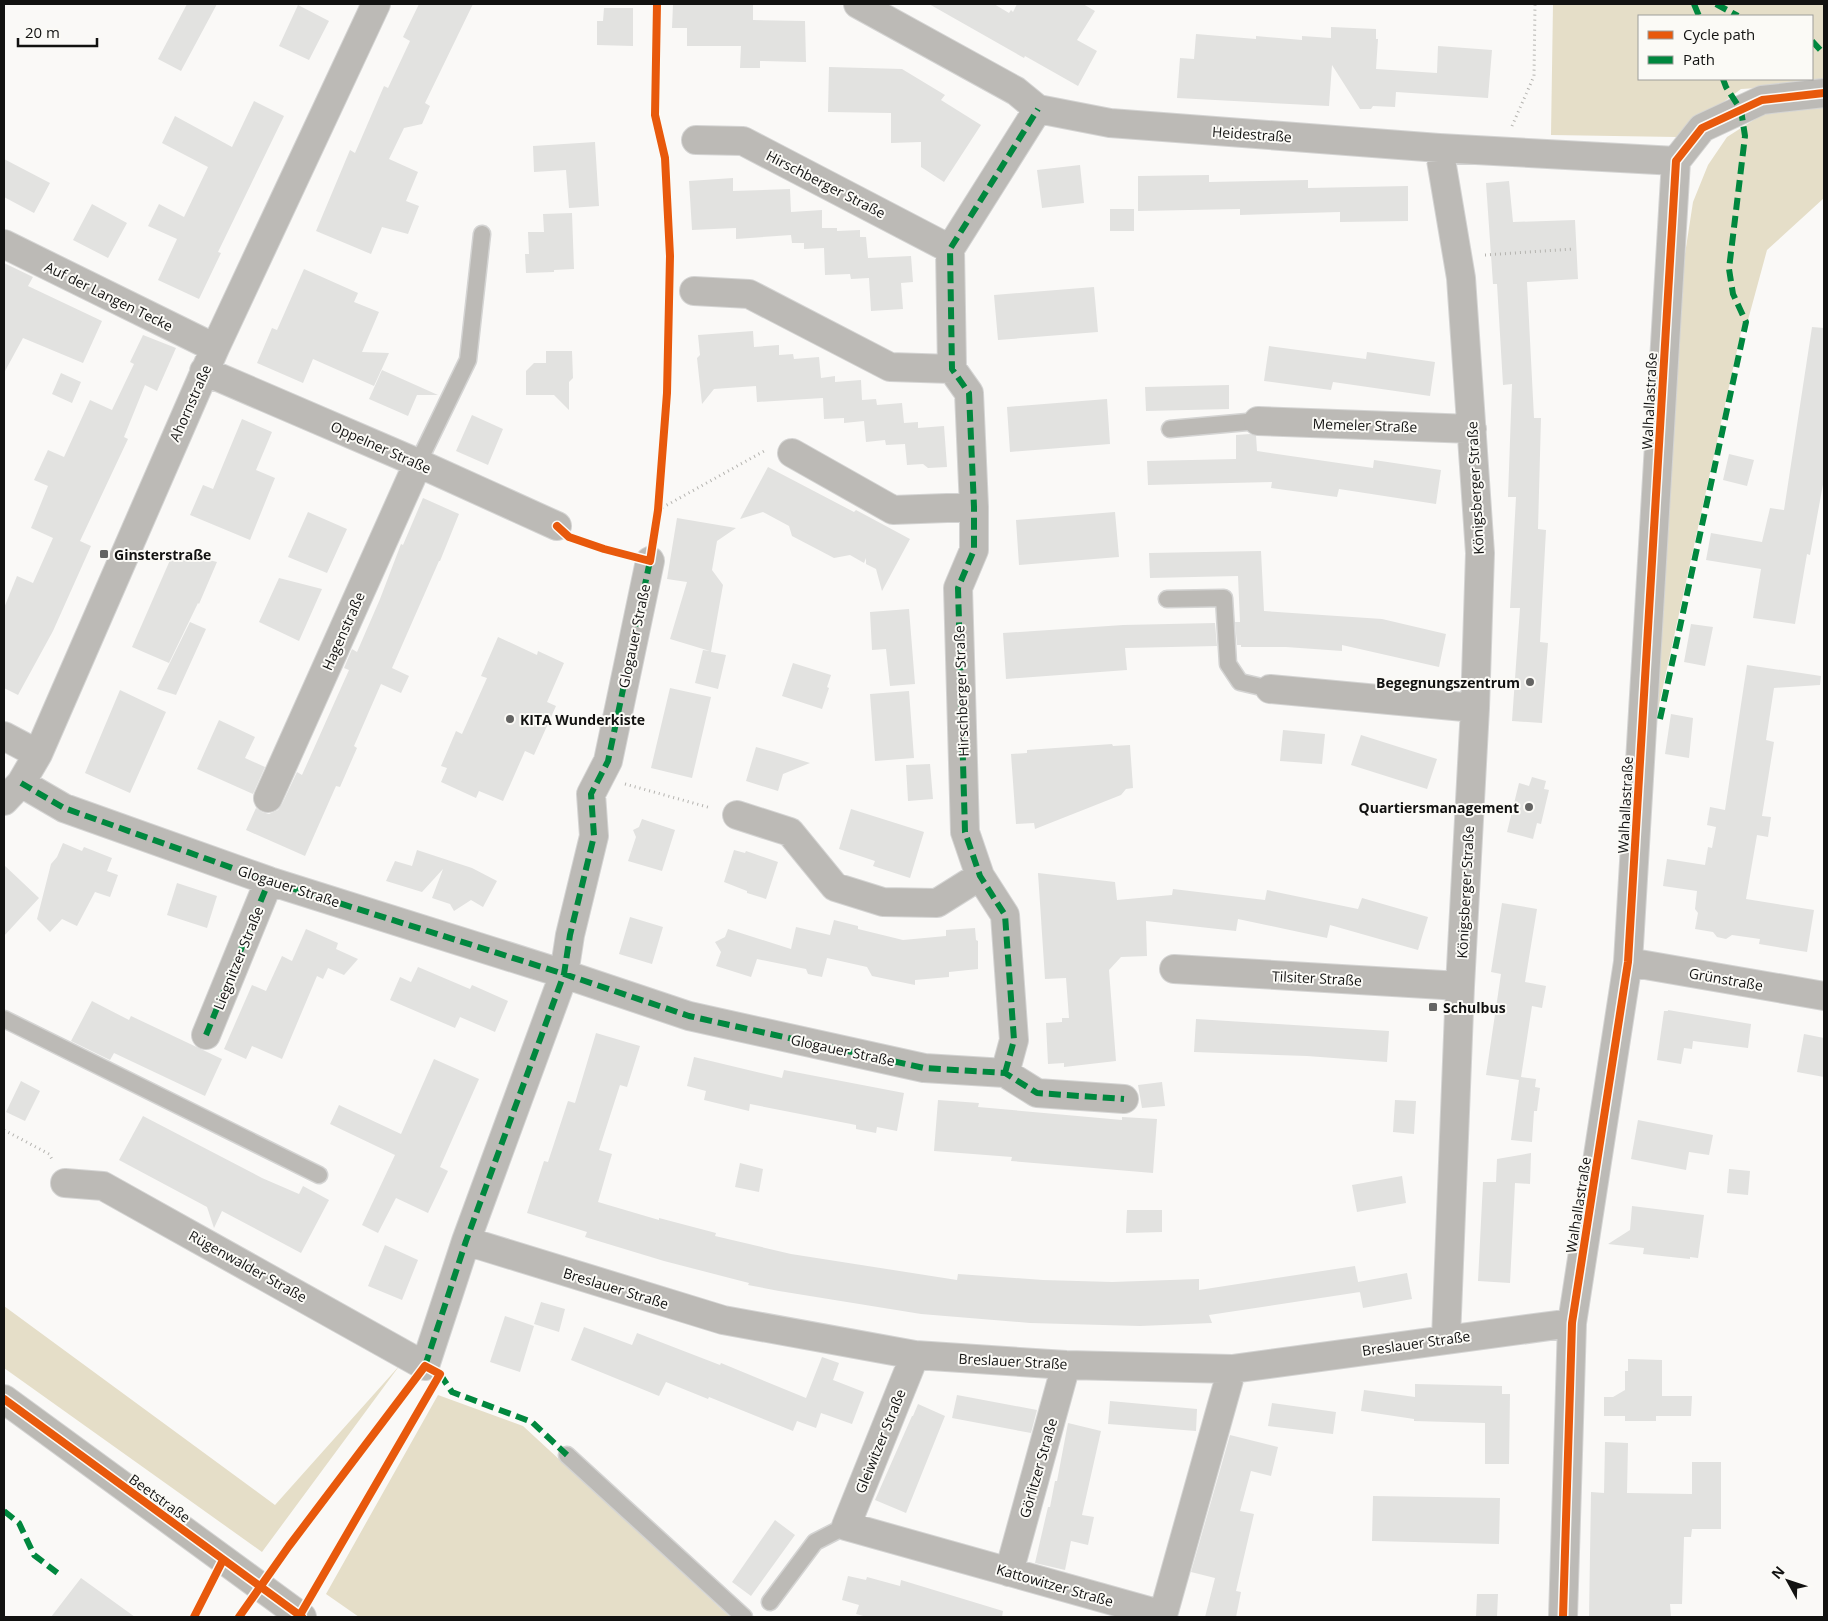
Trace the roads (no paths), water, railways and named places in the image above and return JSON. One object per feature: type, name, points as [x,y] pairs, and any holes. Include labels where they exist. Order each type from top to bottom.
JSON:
[{"type":"main road","name":"Beetstraße","points":[[4,1399],[302,1617]]},
{"type":"street","name":"Ahornstraße","points":[[12,792],[38,754],[210,359],[376,4]]},
{"type":"street","name":"Heidestraße","points":[[858,4],[1016,91],[1038,109],[1110,123],[1439,148],[1676,161]]},
{"type":"street","points":[[1676,161],[1702,128],[1762,100],[1824,93]]},
{"type":"street","points":[[694,291],[748,294],[890,367],[952,369],[950,249],[1038,109]]},
{"type":"street","name":"Hirschberger Straße","points":[[696,140],[742,141],[950,249]]},
{"type":"street","name":"Königsberger Straße","points":[[1439,148],[1461,278],[1480,553],[1475,708],[1460,986],[1446,1339]]},
{"type":"street","name":"Walhallastraße","points":[[1563,1617],[1572,1323],[1628,962],[1676,161]]},
{"type":"street","name":"Auf der Langen Tecke","points":[[4,244],[210,359]]},
{"type":"street","name":"Oppelner Straße","points":[[210,359],[418,463],[557,526]]},
{"type":"street","name":"Hirschberger Straße","points":[[952,369],[969,393],[974,506],[974,550],[958,588],[965,832],[980,876],[1005,915],[1014,1040],[1005,1073]]},
{"type":"street","name":"Memeler Straße","points":[[1258,421],[1472,429]]},
{"type":"street","points":[[792,453],[894,510],[974,506]]},
{"type":"street","name":"Hagenstraße","points":[[268,798],[418,463]]},
{"type":"street","name":"Glogauer Straße","points":[[564,974],[570,935],[594,836],[591,794],[608,761],[650,560]]},
{"type":"street","points":[[1270,689],[1475,708]]},
{"type":"street","points":[[4,736],[38,754]]},
{"type":"street","name":"Glogauer Straße","points":[[12,792],[64,808],[269,881],[564,974],[689,1016],[924,1068],[1005,1073],[1037,1093],[1124,1099]]},
{"type":"street","points":[[737,815],[790,832],[835,887],[883,902],[937,903],[980,876]]},
{"type":"street","name":"Liegnitzer Straße","points":[[206,1035],[269,881]]},
{"type":"street","name":"Grünstraße","points":[[1628,962],[1824,996]]},
{"type":"street","name":"Tilsiter Straße","points":[[1174,970],[1460,986]]},
{"type":"street","points":[[466,1241],[564,974]]},
{"type":"street","name":"Rügenwalder Straße","points":[[65,1183],[103,1186],[425,1366],[466,1241]]},
{"type":"street","name":"Breslauer Straße","points":[[466,1241],[723,1320],[915,1355],[1066,1365],[1232,1369],[1572,1323]]},
{"type":"street","name":"Gleiwitzer Straße","points":[[846,1526],[915,1355]]},
{"type":"street","name":"Görlitzer Straße","points":[[1009,1572],[1066,1365]]},
{"type":"street","name":"Kattowitzer Straße","points":[[846,1526],[1163,1615],[1232,1369]]},
{"type":"lane","points":[[418,463],[468,360],[482,234]]},
{"type":"lane","points":[[1170,429],[1258,421]]},
{"type":"lane","points":[[1167,599],[1224,598],[1228,664],[1240,682],[1270,689]]},
{"type":"lane","points":[[4,1019],[319,1175]]},
{"type":"lane","points":[[567,1454],[744,1617]]},
{"type":"lane","points":[[770,1602],[815,1542],[846,1526]]},
{"type":"place","name":"Ginsterstraße","points":[[104,554]]},
{"type":"place","name":"Begegnungszentrum","points":[[1530,682]]},
{"type":"place","name":"KITA Wunderkiste","points":[[510,719]]},
{"type":"place","name":"Quartiersmanagement","points":[[1529,807]]},
{"type":"place","name":"Schulbus","points":[[1433,1007]]}]
